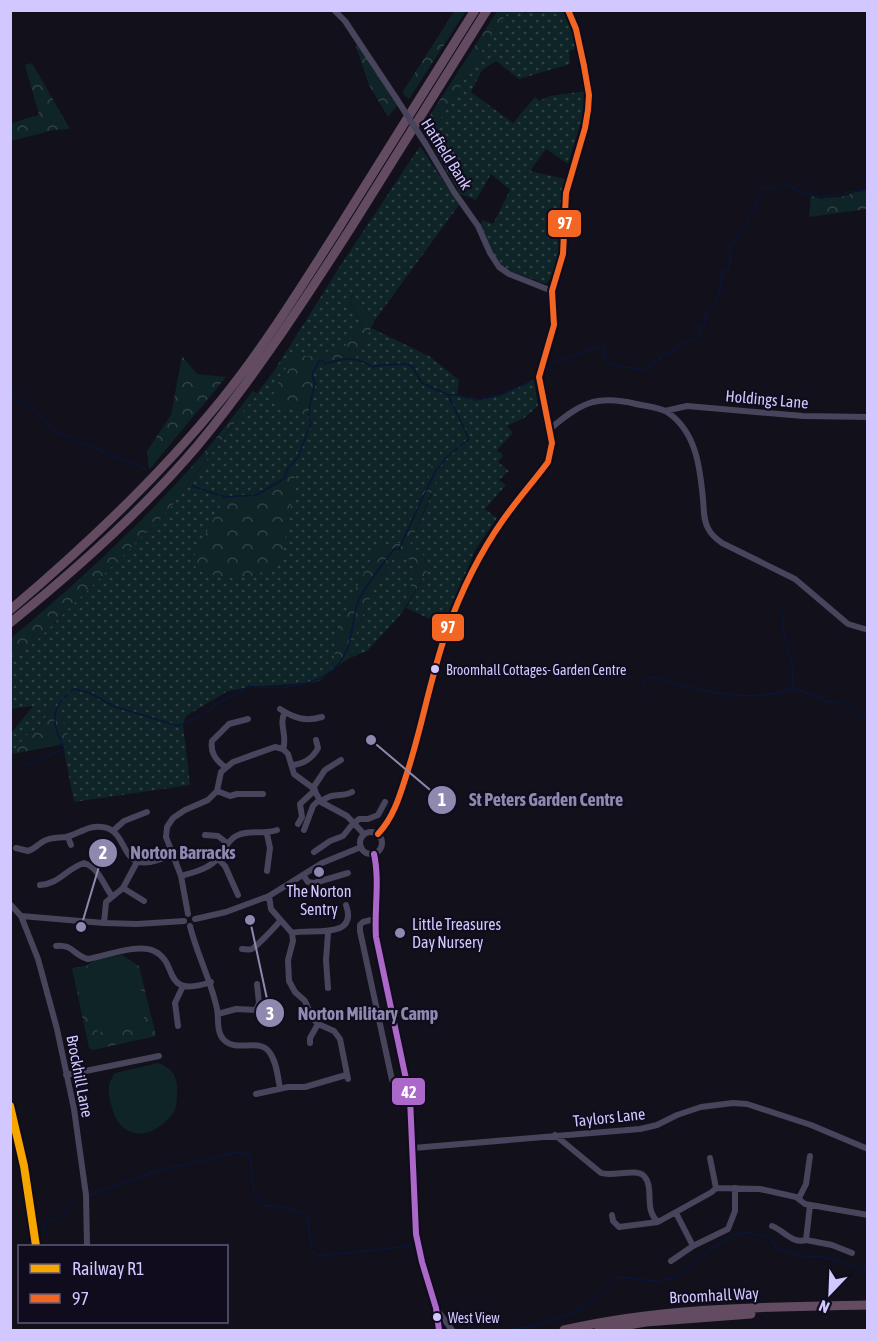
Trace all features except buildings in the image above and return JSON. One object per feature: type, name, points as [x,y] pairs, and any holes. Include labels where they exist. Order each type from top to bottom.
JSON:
[{"type":"highway","points":[[10,610],[111,522],[142,491],[222,399],[299,290],[475,10]]},
{"type":"highway","points":[[10,622],[99,546],[139,507],[197,446],[232,403],[310,291],[487,10]]},
{"type":"highway","name":"Broomhall Way","points":[[564,1330],[661,1313],[732,1308],[867,1305]]},
{"type":"highway","name":"Broomhall Way","points":[[599,1330],[646,1322],[704,1317],[867,1311]]},
{"type":"street","name":"Hatfield Bank","points":[[334,10],[345,21],[425,143],[454,192],[478,225],[499,267],[509,274],[552,291]]},
{"type":"street","points":[[378,834],[389,821],[400,794],[446,634],[478,561],[503,520],[548,462],[552,443],[539,377],[554,325],[552,291],[563,254],[568,185],[585,128],[589,95],[579,39],[568,10]]},
{"type":"street","points":[[549,430],[582,405],[594,400],[616,399],[665,411],[685,430],[693,444],[701,481],[705,521],[710,532],[722,543],[795,579],[848,624],[867,630]]},
{"type":"street","name":"Holdings Lane","points":[[665,411],[687,406],[803,416],[867,417]]},
{"type":"street","points":[[283,749],[285,736],[283,710],[304,720],[322,717]]},
{"type":"street","points":[[225,767],[215,758],[212,752],[212,741],[224,728],[239,720],[248,719]]},
{"type":"street","points":[[239,720],[241,728]]},
{"type":"street","points":[[292,765],[304,762],[318,750],[316,740]]},
{"type":"street","points":[[188,914],[181,876],[166,837],[167,827],[173,818],[185,810],[208,800],[217,791],[221,772],[233,762],[252,759],[275,747],[283,749],[288,754],[294,774],[314,789],[320,801],[347,816],[364,834]]},
{"type":"street","points":[[303,753],[307,759]]},
{"type":"street","points":[[298,824],[302,817],[300,804],[314,789],[325,770],[341,760]]},
{"type":"street","points":[[217,791],[230,796],[263,794]]},
{"type":"street","points":[[304,830],[313,806],[337,793],[346,795],[352,792]]},
{"type":"street","points":[[314,852],[330,841],[343,836],[354,822],[378,815],[385,802]]},
{"type":"street","points":[[113,831],[124,820],[142,819],[147,812]]},
{"type":"street","points":[[16,848],[23,855],[45,840],[68,837],[82,829],[100,826],[113,831],[130,858],[136,862],[155,862],[172,854]]},
{"type":"street","points":[[181,876],[196,872],[218,859],[227,843],[239,834],[267,834],[277,830]]},
{"type":"street","points":[[205,835],[217,832],[227,843]]},
{"type":"street","points":[[370,832],[378,834],[381,838],[382,847],[374,854],[367,854],[361,848],[360,842],[364,834],[370,832]]},
{"type":"street","points":[[267,834],[270,867]]},
{"type":"street","points":[[68,837],[71,845]]},
{"type":"street","points":[[195,919],[226,912],[269,896],[326,860],[361,848]]},
{"type":"street","points":[[374,854],[377,865],[375,919],[383,973],[410,1098],[416,1234],[436,1308],[439,1330]]},
{"type":"street","points":[[218,859],[225,866],[238,890]]},
{"type":"street","points":[[104,923],[106,902],[123,888],[136,862]]},
{"type":"street","points":[[40,885],[50,888],[69,870],[84,863],[96,871],[111,896]]},
{"type":"street","points":[[303,875],[308,882],[314,882],[348,873]]},
{"type":"street","points":[[123,888],[141,898]]},
{"type":"street","points":[[260,1090],[320,1086],[347,1077],[340,1039],[334,1030],[318,1024],[304,1001],[291,988],[288,960],[293,940],[292,933],[271,909],[269,896]]},
{"type":"street","points":[[10,904],[21,916],[104,923],[137,924],[184,921]]},
{"type":"street","points":[[292,933],[302,931],[328,933],[343,927],[347,919],[346,904]]},
{"type":"street","points":[[188,914],[193,915],[195,919]]},
{"type":"street","points":[[184,921],[184,917],[188,914]]},
{"type":"street","name":"Brockhill Lane","points":[[21,916],[38,959],[57,1029],[74,1109],[86,1195],[87,1245]]},
{"type":"street","points":[[190,926],[195,919]]},
{"type":"street","points":[[375,919],[363,922],[360,925],[360,931],[393,1080],[403,1083]]},
{"type":"street","points":[[184,921],[190,926],[195,947],[211,982],[222,1039],[236,1046],[253,1045],[266,1048],[271,1054],[280,1089]]},
{"type":"street","points":[[242,949],[251,952],[263,936],[280,921]]},
{"type":"street","points":[[328,933],[326,960],[328,988]]},
{"type":"street","points":[[56,946],[70,947],[88,959],[140,948],[153,950],[165,960],[172,977],[183,986],[197,987],[211,982]]},
{"type":"street","points":[[218,1014],[236,1009],[256,1010],[259,1003],[257,984]]},
{"type":"street","points":[[178,1026],[173,1018],[175,1003],[183,986]]},
{"type":"street","points":[[308,1040],[318,1024]]},
{"type":"street","points":[[266,1048],[271,1042]]},
{"type":"street","points":[[66,1075],[159,1056]]},
{"type":"street","name":"Taylors Lane","points":[[413,1148],[640,1129],[657,1125],[688,1110],[733,1103],[753,1106],[803,1123],[867,1149]]},
{"type":"street","points":[[554,1135],[601,1173],[606,1175],[635,1173],[644,1176],[647,1181],[650,1210],[658,1222]]},
{"type":"street","points":[[799,1198],[806,1184],[810,1156]]},
{"type":"street","points":[[710,1158],[716,1188]]},
{"type":"street","points":[[612,1215],[613,1221],[619,1227],[658,1222],[716,1188],[760,1189],[799,1198],[805,1204],[867,1215]]},
{"type":"street","points":[[671,1261],[693,1246],[728,1229],[735,1211],[735,1188]]},
{"type":"street","points":[[806,1240],[810,1205]]},
{"type":"street","points":[[676,1213],[693,1246]]},
{"type":"street","points":[[772,1226],[792,1240],[832,1245],[852,1254]]},
{"type":"street","points":[[436,1308],[452,1330]]},
{"type":"green space","points":[[455,10],[466,11],[409,99],[402,93]]},
{"type":"green space","points":[[498,10],[509,11],[496,28],[428,139],[421,129]]},
{"type":"green space","points":[[509,11],[520,11],[526,14],[529,11],[535,13],[565,11],[578,48],[569,51],[570,64],[519,79],[496,61],[482,70],[471,92],[513,123],[535,97],[539,101],[550,96],[585,91],[582,118],[568,164],[546,149],[530,171],[565,179],[559,250],[552,276],[546,284],[505,269],[497,261],[480,225],[483,220],[493,224],[510,190],[491,174],[476,200],[460,194],[428,139],[496,28]]},
{"type":"green space","points":[[359,44],[397,106],[388,117],[369,85],[356,46]]},
{"type":"green space","points":[[32,63],[70,129],[54,130],[11,141],[11,123],[39,115],[25,65]]},
{"type":"green space","points":[[420,146],[459,205],[375,320],[352,295],[349,302],[362,323],[345,347],[334,348],[320,356],[295,356],[310,404],[315,383],[312,375],[319,361],[337,361],[342,358],[354,361],[371,328],[429,356],[459,380],[457,395],[482,400],[500,395],[534,379],[538,406],[524,418],[507,426],[513,433],[497,450],[503,456],[498,462],[509,471],[499,480],[506,485],[485,509],[497,518],[475,550],[445,626],[406,608],[429,568],[424,556],[410,544],[432,494],[432,464],[428,482],[400,543],[390,545],[336,638],[333,669],[318,682],[228,691],[186,716],[183,724],[190,785],[74,802],[63,745],[68,743],[67,733],[51,707],[40,727],[25,736],[11,754],[11,733],[33,706],[11,709],[11,662],[36,641],[167,512],[274,371]]},
{"type":"green space","points":[[867,191],[867,209],[809,217],[811,196],[822,199],[841,197]]},
{"type":"green space","points":[[353,295],[375,320],[354,361],[342,358],[325,364],[319,361],[312,375],[315,383],[309,416],[270,401],[283,372],[295,356],[320,356],[334,348],[345,346],[362,323],[349,301]]},
{"type":"green space","points":[[182,356],[197,374],[226,377],[149,470],[147,451],[171,415]]},
{"type":"green space","points":[[253,391],[257,393],[167,512],[36,641],[11,662],[11,638],[82,577],[150,511],[201,456]]},
{"type":"green space","points":[[296,462],[282,558],[272,569],[245,578],[223,578],[196,570],[194,556],[225,497],[248,495],[261,491],[282,479]]},
{"type":"green space","points":[[432,464],[441,470],[410,544],[424,556],[429,568],[402,613],[417,566],[406,557],[393,559],[366,606],[350,658],[333,669],[336,638],[355,590],[380,542],[390,545],[400,543],[428,482]]},
{"type":"green space","points":[[406,557],[417,566],[402,613],[367,651],[350,658],[361,618],[378,583],[393,559]]},
{"type":"green space","points":[[51,707],[61,708],[69,743],[13,754],[25,736],[40,727]]},
{"type":"green space","points":[[122,955],[139,966],[156,1036],[93,1050],[89,1048],[72,968],[86,966],[95,960]]},
{"type":"green space","points":[[116,960],[129,965],[135,971],[146,1011],[144,1018],[134,1027],[121,1031],[99,1032],[89,1022],[82,1007],[78,991],[79,976],[95,964]]},
{"type":"green space","points":[[158,1063],[167,1067],[175,1076],[177,1101],[175,1109],[171,1116],[157,1128],[149,1132],[133,1133],[126,1130],[115,1117],[109,1094],[110,1082],[115,1073]]},
{"type":"waterway","points":[[547,371],[550,364],[601,345],[606,347],[605,360],[610,364],[643,370],[660,359],[661,355],[674,351],[682,342],[696,339],[701,331],[699,327],[704,324],[706,314],[715,305],[721,288],[723,272],[728,269],[731,258],[729,247],[745,228],[762,187],[777,188],[784,182],[799,191],[823,198],[824,195],[841,196],[847,192],[868,190]]},
{"type":"waterway","points":[[192,486],[225,497],[256,495],[284,479],[288,468],[298,457],[311,423],[310,404],[315,383],[312,375],[319,361],[325,364],[344,359],[355,360],[373,367],[405,364],[412,366],[422,383],[448,395],[475,400],[500,395],[529,382]]},
{"type":"waterway","points":[[10,395],[38,414],[54,431],[146,469]]},
{"type":"waterway","points":[[25,765],[64,749],[55,723],[56,709],[74,689],[90,693],[113,706],[178,726],[203,714],[248,686],[275,687],[303,684],[316,680],[339,664],[350,640],[356,608],[369,582],[394,549],[399,549],[436,470],[448,456],[469,439],[448,395]]},
{"type":"waterway","points":[[783,613],[783,632],[792,662],[793,688],[829,702],[841,702],[868,720]]},
{"type":"waterway","points":[[642,690],[646,676],[700,690],[738,695],[757,696],[793,688]]},
{"type":"waterway","points":[[90,1195],[154,1172],[238,1152],[250,1155],[254,1193],[265,1206],[288,1208],[308,1217],[311,1248],[315,1256],[411,1246]]},
{"type":"waterway","points":[[43,1234],[47,1220],[58,1219],[75,1202]]},
{"type":"waterway","points":[[507,1330],[528,1327],[569,1315],[585,1306],[619,1277],[653,1281],[675,1278],[709,1250],[734,1235],[747,1232],[772,1239],[775,1247],[804,1257],[818,1256],[868,1272]]},
{"type":"waterway","points":[[454,1315],[479,1330]]},
{"type":"rail line","name":"R1","points":[[10,1106],[24,1166],[36,1245]]},
{"type":"transit line","name":"97","points":[[378,834],[392,813],[399,797],[440,650],[464,589],[494,533],[548,462],[552,443],[539,377],[554,325],[552,291],[563,254],[566,193],[585,128],[589,95],[576,29],[568,10]]},
{"type":"transit line","name":"42","points":[[374,854],[377,875],[376,937],[410,1098],[416,1234],[436,1308],[439,1330]]},
{"type":"place","name":"Broomhall Cottages- Garden Centre","points":[[435,669]]},
{"type":"place","name":"St Peters Garden Centre","points":[[371,740]]},
{"type":"place","name":"The Norton Sentry","points":[[319,872]]},
{"type":"place","name":"Norton Military Camp","points":[[250,920]]},
{"type":"place","name":"Norton Barracks","points":[[81,927]]},
{"type":"place","name":"Little Treasures Day Nursery","points":[[400,933]]},
{"type":"place","name":"West View","points":[[437,1317]]}]
